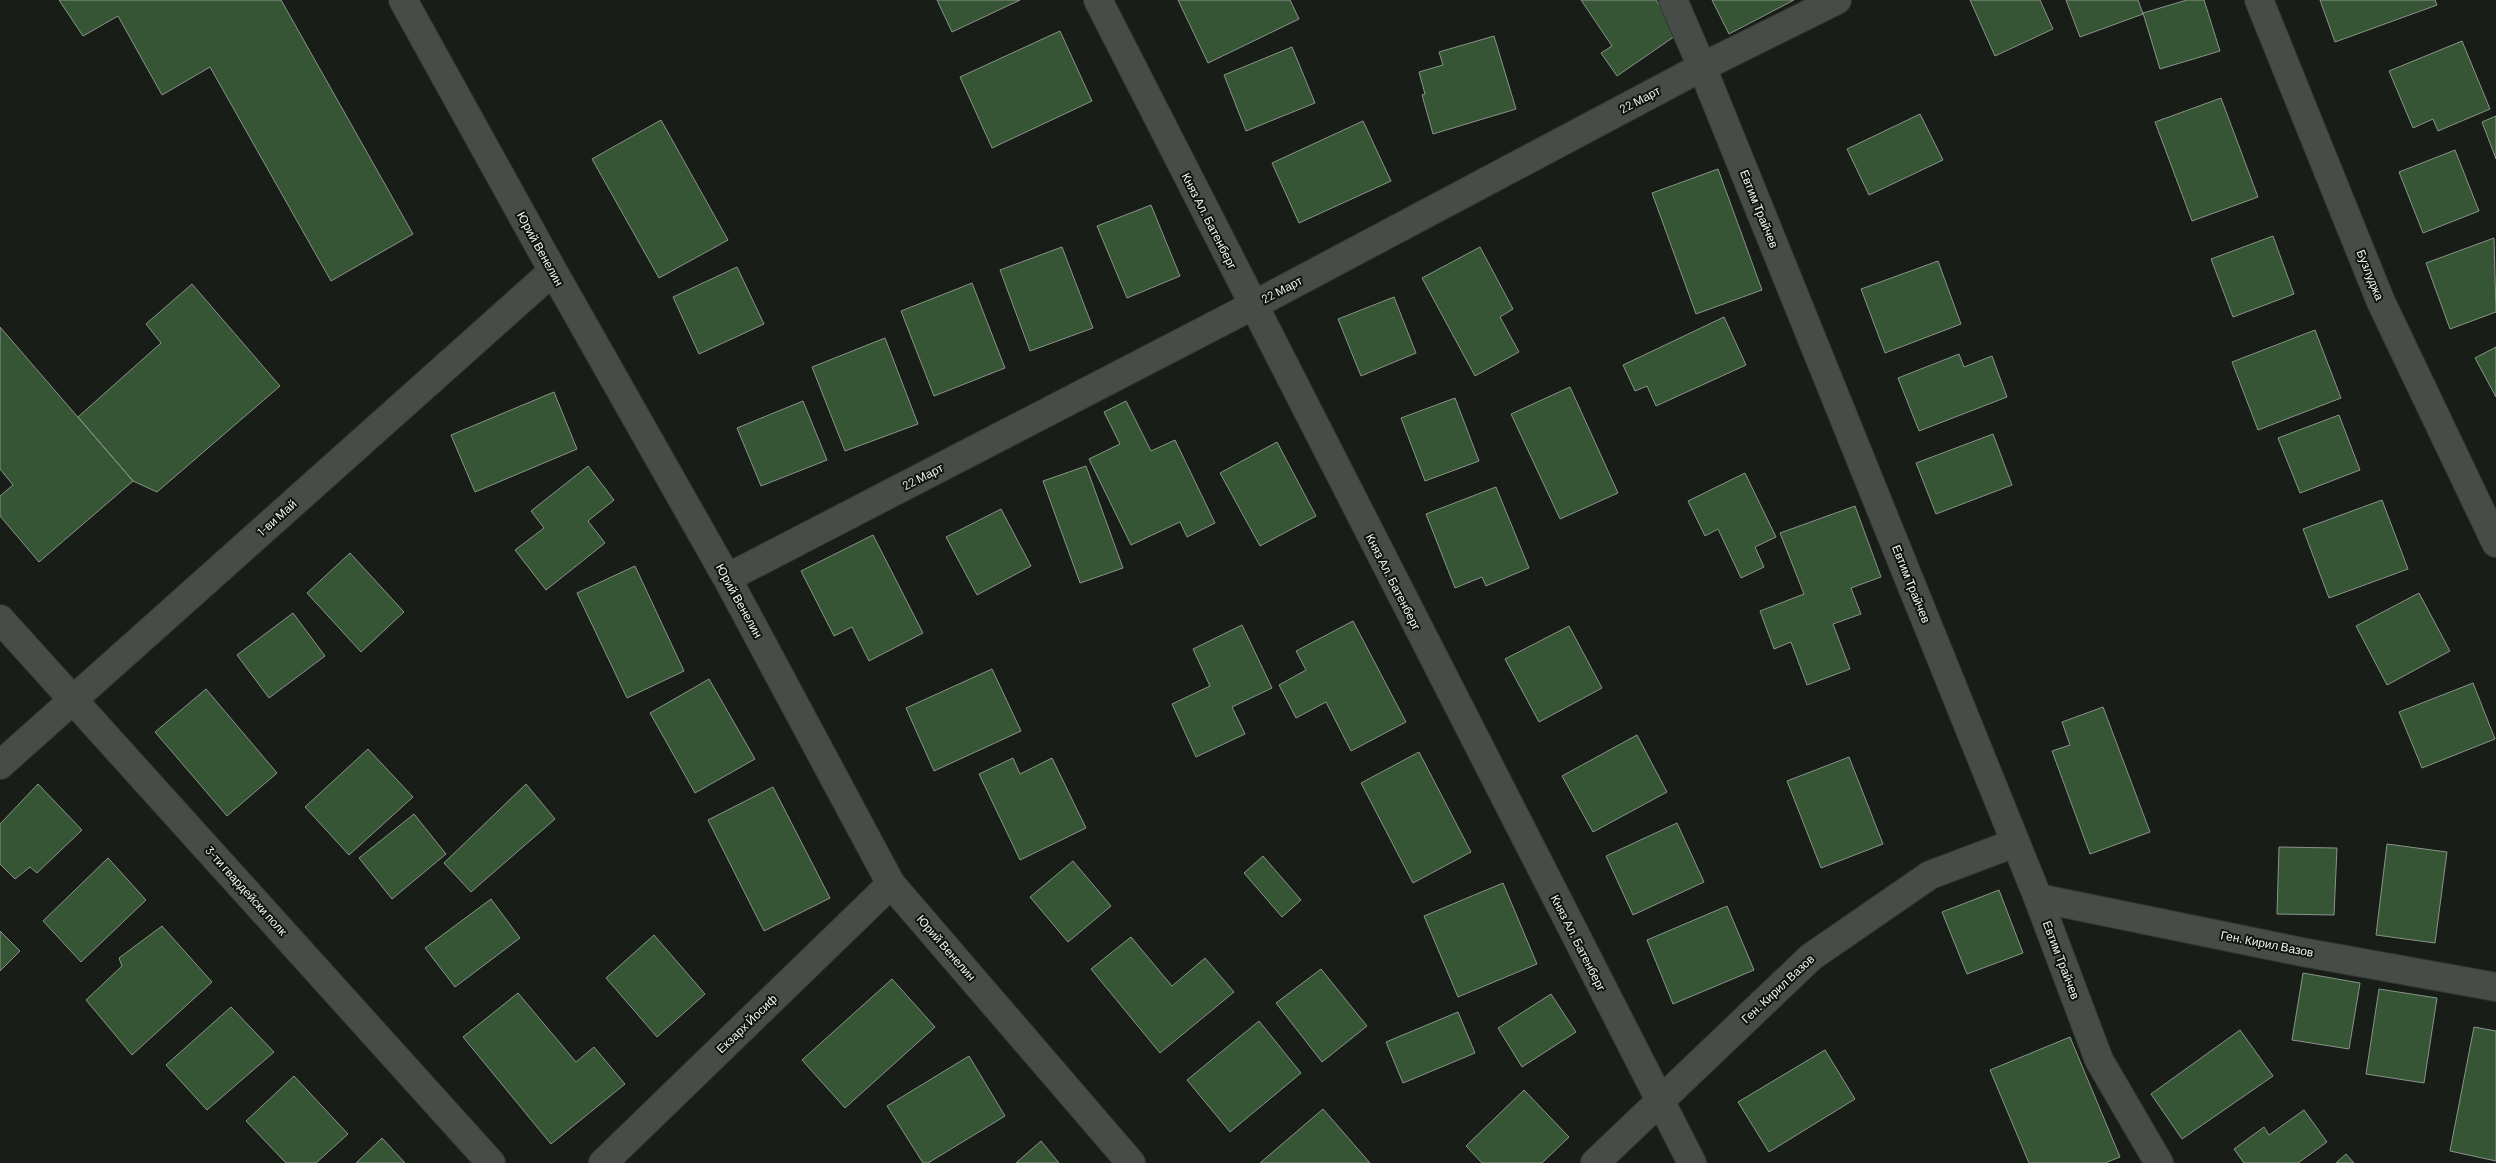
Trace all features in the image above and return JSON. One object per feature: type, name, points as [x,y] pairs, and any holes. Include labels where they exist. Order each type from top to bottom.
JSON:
[{"type":"street","name":"Юрий Венелин","points":[[403,0],[553,272],[727,578],[892,884],[1131,1163]]},
{"type":"street","name":"Княз Ал. Батенберг","points":[[1098,0],[1252,306],[1692,1163]]},
{"type":"street","name":"Евтим Трайчев","points":[[1673,0],[2038,898],[2099,1060],[2159,1163]]},
{"type":"street","name":"22 Март","points":[[727,578],[1252,306],[1702,68],[1837,0]]},
{"type":"street","name":"Бузлуджа","points":[[2259,0],[2381,302],[2496,543]]},
{"type":"street","name":"1-ви Май","points":[[0,764],[553,272]]},
{"type":"street","name":"3-ти гвардейски полк","points":[[0,619],[491,1163]]},
{"type":"street","name":"Ген. Кирил Вазов","points":[[1594,1163],[1811,957],[1930,875],[2015,843]]},
{"type":"street","name":"Екзарх Йосиф","points":[[603,1163],[892,884]]},
{"type":"street","name":"Ген. Кирил Вазов","points":[[2038,898],[2302,952],[2496,987]]},
{"type":"building","points":[[59,0],[281,0],[413,234],[331,281],[210,67],[162,95],[118,16],[83,36]]},
{"type":"building","points":[[937,0],[1020,0],[952,32]]},
{"type":"building","points":[[1178,0],[1290,0],[1299,19],[1208,63]]},
{"type":"building","points":[[1581,0],[1656,0],[1678,34],[1617,76],[1601,53],[1612,46]]},
{"type":"building","points":[[1712,0],[1794,0],[1729,34]]},
{"type":"building","points":[[1970,0],[2040,0],[2053,29],[1995,56]]},
{"type":"building","points":[[2066,0],[2138,0],[2143,14],[2080,37]]},
{"type":"building","points":[[2187,0],[2204,0],[2220,51],[2160,69],[2143,13]]},
{"type":"building","points":[[2320,0],[2435,0],[2437,5],[2335,42]]},
{"type":"building","points":[[1060,31],[1092,101],[992,148],[960,77]]},
{"type":"building","points":[[1494,36],[1516,109],[1433,134],[1422,95],[1425,94],[1419,72],[1443,65],[1439,52]]},
{"type":"building","points":[[2462,41],[2490,109],[2438,131],[2433,119],[2413,128],[2389,71]]},
{"type":"building","points":[[1292,47],[1315,103],[1246,131],[1224,75]]},
{"type":"building","points":[[2221,98],[2258,197],[2192,221],[2155,122]]},
{"type":"building","points":[[1920,114],[1943,160],[1869,195],[1847,149]]},
{"type":"building","points":[[2496,116],[2496,159],[2482,122]]},
{"type":"building","points":[[661,120],[728,240],[659,278],[592,159]]},
{"type":"building","points":[[1363,121],[1391,181],[1299,223],[1272,163]]},
{"type":"building","points":[[2455,150],[2479,211],[2423,233],[2399,172]]},
{"type":"building","points":[[1718,169],[1762,290],[1696,314],[1652,193]]},
{"type":"building","points":[[1151,205],[1180,276],[1127,298],[1097,226]]},
{"type":"building","points":[[2273,236],[2294,294],[2233,317],[2211,259]]},
{"type":"building","points":[[2494,238],[2496,312],[2450,329],[2426,263]]},
{"type":"building","points":[[1062,247],[1093,328],[1030,351],[1000,270]]},
{"type":"building","points":[[1480,247],[1513,309],[1500,317],[1519,352],[1475,376],[1422,278]]},
{"type":"building","points":[[1938,261],[1961,324],[1885,353],[1861,289]]},
{"type":"building","points":[[737,267],[764,324],[699,354],[673,297]]},
{"type":"building","points":[[972,283],[1005,368],[934,396],[901,311]]},
{"type":"building","points":[[192,284],[280,386],[157,492],[133,481],[78,417],[161,343],[146,324]]},
{"type":"building","points":[[1394,297],[1416,353],[1361,376],[1338,319]]},
{"type":"building","points":[[1724,317],[1746,365],[1656,406],[1647,386],[1635,391],[1623,365]]},
{"type":"building","points":[[0,327],[133,481],[39,562],[0,516],[0,496],[13,485],[0,469]]},
{"type":"building","points":[[2315,330],[2341,398],[2258,430],[2232,362]]},
{"type":"building","points":[[885,338],[918,424],[845,451],[812,367]]},
{"type":"building","points":[[2496,347],[2496,397],[2475,358]]},
{"type":"building","points":[[1959,354],[1964,367],[1992,356],[2007,397],[1919,431],[1898,378]]},
{"type":"building","points":[[1570,387],[1618,493],[1560,519],[1511,414]]},
{"type":"building","points":[[554,392],[577,449],[475,492],[451,435]]},
{"type":"building","points":[[1455,398],[1479,461],[1425,481],[1401,418]]},
{"type":"building","points":[[803,401],[827,460],[761,486],[737,428]]},
{"type":"building","points":[[1126,401],[1151,451],[1175,440],[1215,523],[1187,537],[1180,522],[1131,545],[1089,459],[1120,444],[1104,412]]},
{"type":"building","points":[[2339,415],[2360,470],[2300,493],[2278,438]]},
{"type":"building","points":[[1993,434],[2012,485],[1936,514],[1916,463]]},
{"type":"building","points":[[1277,442],[1316,516],[1260,546],[1220,473]]},
{"type":"building","points":[[588,466],[614,500],[588,521],[605,543],[546,590],[515,550],[544,528],[531,511]]},
{"type":"building","points":[[1086,466],[1123,568],[1080,583],[1043,481]]},
{"type":"building","points":[[1745,473],[1776,537],[1755,547],[1764,567],[1741,578],[1718,529],[1705,536],[1688,501]]},
{"type":"building","points":[[1496,487],[1529,568],[1486,586],[1482,577],[1455,588],[1426,514]]},
{"type":"building","points":[[2382,500],[2408,569],[2329,598],[2303,529]]},
{"type":"building","points":[[1855,506],[1881,577],[1851,588],[1861,614],[1833,624],[1850,669],[1807,685],[1791,642],[1774,649],[1760,611],[1804,594],[1780,533]]},
{"type":"building","points":[[1001,509],[1031,566],[977,595],[946,537]]},
{"type":"building","points":[[873,535],[923,633],[869,661],[852,627],[834,636],[801,571]]},
{"type":"building","points":[[350,553],[404,612],[361,652],[307,593]]},
{"type":"building","points":[[635,566],[684,671],[627,698],[577,593]]},
{"type":"building","points":[[2419,593],[2450,651],[2387,685],[2356,626]]},
{"type":"building","points":[[293,613],[325,656],[269,698],[237,655]]},
{"type":"building","points":[[1353,621],[1406,722],[1351,751],[1326,702],[1296,718],[1279,685],[1306,670],[1296,651]]},
{"type":"building","points":[[1242,625],[1272,688],[1232,707],[1245,734],[1196,757],[1172,704],[1210,686],[1193,649]]},
{"type":"building","points":[[1569,626],[1602,688],[1539,722],[1505,659]]},
{"type":"building","points":[[992,669],[1021,731],[934,771],[906,708]]},
{"type":"building","points":[[709,679],[755,759],[695,793],[650,713]]},
{"type":"building","points":[[2473,683],[2495,739],[2422,768],[2399,712]]},
{"type":"building","points":[[206,689],[277,773],[227,816],[155,732]]},
{"type":"building","points":[[2103,707],[2150,832],[2090,854],[2052,751],[2070,745],[2062,722]]},
{"type":"building","points":[[1637,735],[1667,792],[1593,832],[1562,776]]},
{"type":"building","points":[[368,749],[413,797],[349,855],[305,807]]},
{"type":"building","points":[[1419,752],[1471,852],[1413,883],[1361,783]]},
{"type":"building","points":[[1849,757],[1883,844],[1821,868],[1787,781]]},
{"type":"building","points":[[1013,758],[1020,774],[1052,758],[1086,828],[1020,860],[979,774]]},
{"type":"building","points":[[38,784],[82,830],[37,873],[30,867],[15,879],[0,864],[0,824]]},
{"type":"building","points":[[526,784],[555,819],[471,892],[444,863]]},
{"type":"building","points":[[773,787],[830,898],[764,931],[708,820]]},
{"type":"building","points":[[414,814],[446,854],[392,899],[359,858]]},
{"type":"building","points":[[1677,823],[1704,882],[1633,915],[1606,856]]},
{"type":"building","points":[[2387,844],[2447,852],[2435,943],[2376,935]]},
{"type":"building","points":[[2279,847],[2337,848],[2334,915],[2277,914]]},
{"type":"building","points":[[1263,856],[1301,900],[1282,917],[1244,873]]},
{"type":"building","points":[[108,858],[146,900],[81,962],[43,921]]},
{"type":"building","points":[[1073,861],[1111,906],[1068,942],[1030,897]]},
{"type":"building","points":[[1503,883],[1537,964],[1458,997],[1424,916]]},
{"type":"building","points":[[1999,890],[2023,953],[1967,974],[1942,912]]},
{"type":"building","points":[[491,899],[520,938],[455,987],[425,948]]},
{"type":"building","points":[[1727,906],[1754,970],[1673,1004],[1647,940]]},
{"type":"building","points":[[162,926],[212,982],[132,1055],[86,1000],[122,966],[119,958]]},
{"type":"building","points":[[0,931],[20,951],[0,971]]},
{"type":"building","points":[[654,935],[705,994],[657,1037],[606,978]]},
{"type":"building","points":[[1131,937],[1172,986],[1205,958],[1234,992],[1160,1053],[1091,969]]},
{"type":"building","points":[[1321,969],[1367,1026],[1322,1062],[1276,1003]]},
{"type":"building","points":[[2303,973],[2360,983],[2349,1049],[2292,1040]]},
{"type":"building","points":[[892,979],[935,1027],[845,1108],[802,1060]]},
{"type":"building","points":[[2379,989],[2437,998],[2424,1083],[2366,1074]]},
{"type":"building","points":[[518,993],[576,1062],[594,1047],[625,1084],[551,1144],[463,1037]]},
{"type":"building","points":[[1551,994],[1576,1032],[1522,1067],[1498,1028]]},
{"type":"building","points":[[231,1007],[274,1052],[207,1110],[166,1065]]},
{"type":"building","points":[[1458,1012],[1475,1053],[1403,1083],[1386,1042]]},
{"type":"building","points":[[1259,1021],[1301,1073],[1230,1132],[1187,1080]]},
{"type":"building","points":[[2474,1027],[2496,1031],[2496,1161],[2450,1151]]},
{"type":"building","points":[[2240,1030],[2273,1076],[2182,1139],[2151,1094]]},
{"type":"building","points":[[2070,1037],[2120,1157],[2105,1163],[2029,1163],[1990,1070]]},
{"type":"building","points":[[1825,1050],[1855,1099],[1769,1152],[1738,1102]]},
{"type":"building","points":[[969,1056],[1005,1116],[928,1163],[923,1163],[887,1106]]},
{"type":"building","points":[[294,1076],[348,1134],[316,1163],[286,1163],[246,1121]]},
{"type":"building","points":[[1524,1090],[1569,1137],[1542,1163],[1482,1163],[1466,1146]]},
{"type":"building","points":[[1323,1109],[1370,1163],[1260,1163]]},
{"type":"building","points":[[2304,1110],[2327,1142],[2298,1163],[2244,1163],[2234,1149],[2264,1127],[2269,1135]]},
{"type":"building","points":[[382,1138],[405,1163],[356,1163]]},
{"type":"building","points":[[1041,1141],[1059,1163],[1016,1163]]},
{"type":"building","points":[[2346,1154],[2354,1163],[2336,1163]]}]
